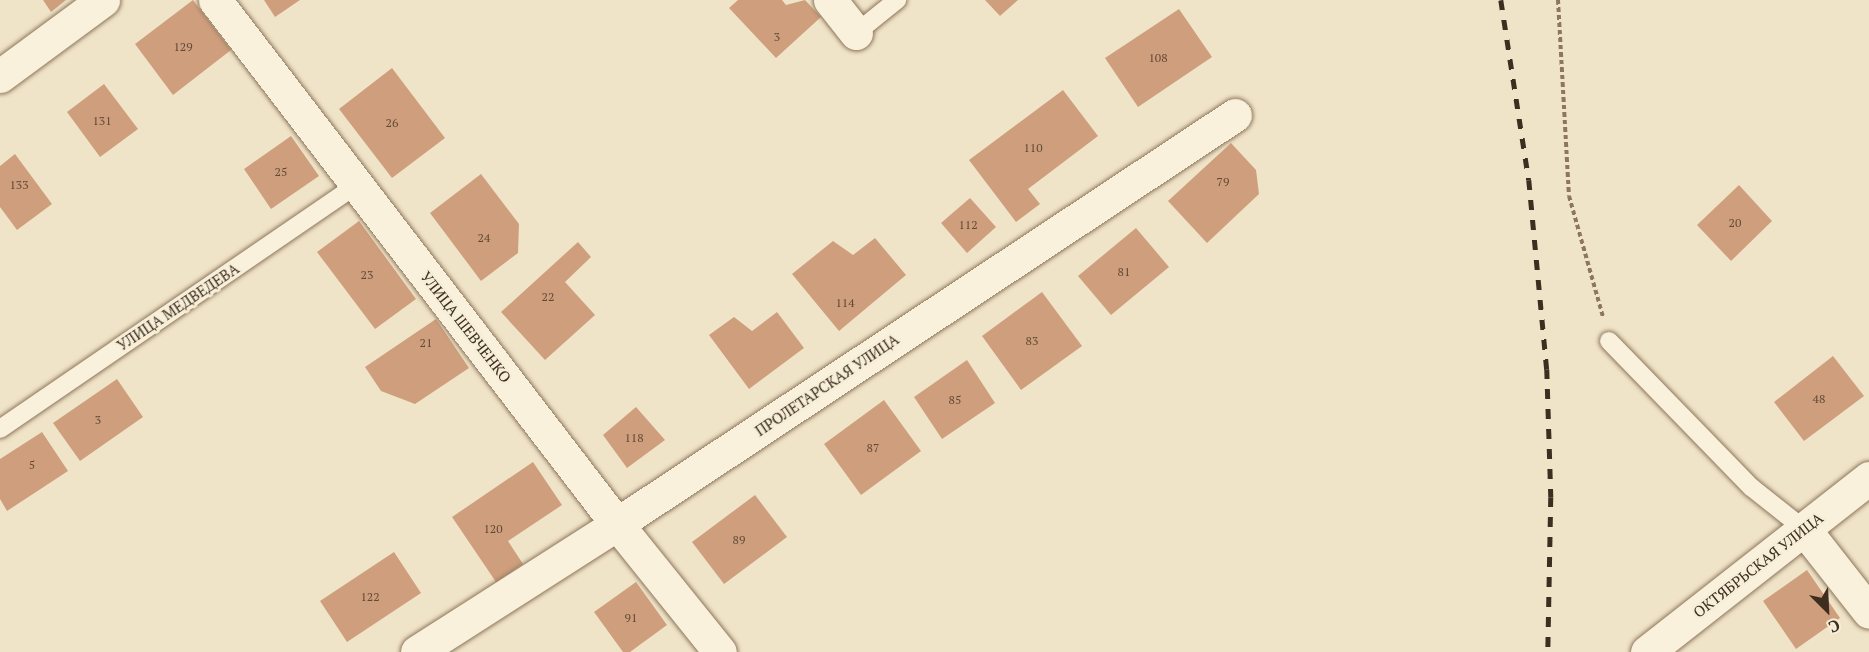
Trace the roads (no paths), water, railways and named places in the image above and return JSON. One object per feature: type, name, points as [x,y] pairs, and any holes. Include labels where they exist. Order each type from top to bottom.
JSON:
[{"type":"street","points":[[0,76],[103,0]]},
{"type":"street","name":"УЛИЦА ШЕВЧЕНКО","points":[[215,0],[617,524],[720,652]]},
{"type":"street","points":[[830,0],[856,33]]},
{"type":"street","name":"ПРОЛЕТАРСКАЯ УЛИЦА","points":[[417,652],[617,524],[1235,115]]},
{"type":"street","name":"ОКТЯБРЬСКАЯ УЛИЦА","points":[[1647,652],[1673,640],[1804,529],[1869,478]]},
{"type":"street","points":[[1804,529],[1869,612]]},
{"type":"lane","points":[[856,33],[897,0]]},
{"type":"lane","name":"УЛИЦА МЕДВЕДЕВА","points":[[0,429],[357,185]]},
{"type":"lane","points":[[1609,340],[1751,487],[1804,529]]},
{"type":"railway","points":[[1501,0],[1529,180],[1547,369],[1551,497],[1548,652]]}]
